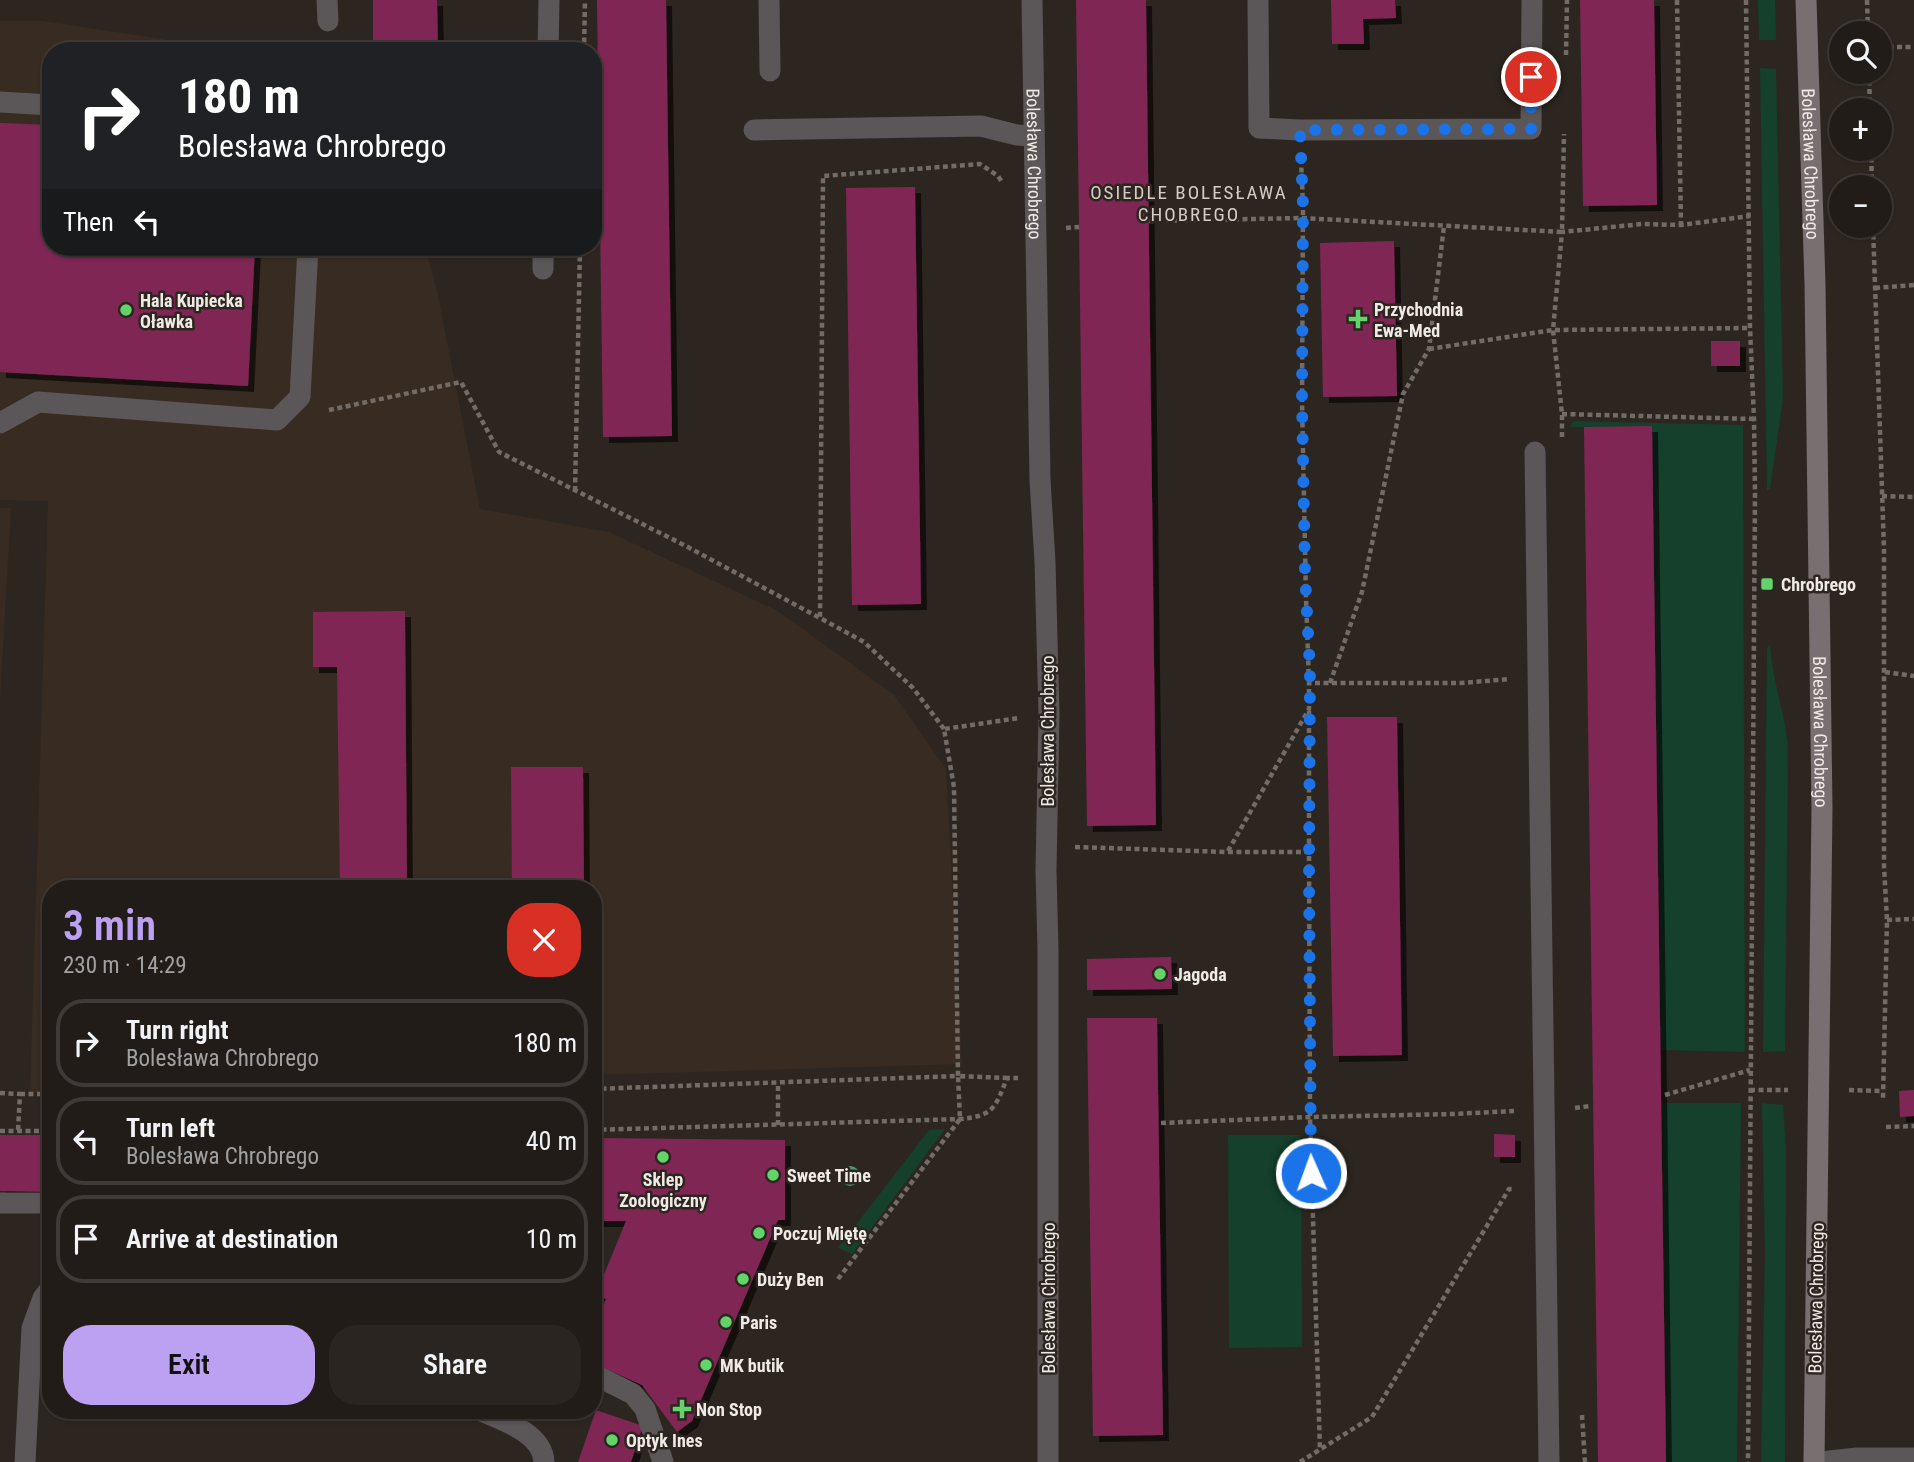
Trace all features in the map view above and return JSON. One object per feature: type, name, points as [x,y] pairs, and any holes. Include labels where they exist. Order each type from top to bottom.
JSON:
[{"type":"main road","name":"Bolesława Chrobrego","points":[[1806,0],[1815,284],[1822,808],[1814,1462]]},
{"type":"street","points":[[548,42],[549,0]]},
{"type":"street","points":[[769,0],[770,71]]},
{"type":"street","name":"Bolesława Chrobrego","points":[[1032,0],[1040,480],[1049,713],[1046,871],[1048,1462]]},
{"type":"street","points":[[1258,0],[1259,128],[1300,130],[1531,129],[1532,0]]},
{"type":"street","points":[[0,102],[42,104]]},
{"type":"street","points":[[754,130],[981,126],[1033,136]]},
{"type":"street","points":[[0,423],[38,402],[277,420],[300,397],[308,256]]},
{"type":"street","points":[[543,256],[543,269]]},
{"type":"street","points":[[1535,452],[1549,1462]]},
{"type":"street","points":[[0,1203],[42,1203]]},
{"type":"street","points":[[25,1462],[32,1328],[42,1301]]},
{"type":"street","points":[[602,1378],[633,1394],[645,1409],[663,1462]]},
{"type":"street","points":[[500,1419],[523,1429],[544,1452],[544,1462]]},
{"type":"street","points":[[1820,1462],[1857,1458],[1914,1458]]},
{"type":"path","points":[[584,42],[585,0]]},
{"type":"path","points":[[1565,68],[1567,0]]},
{"type":"path","points":[[1677,0],[1681,225]]},
{"type":"path","points":[[1746,0],[1755,633],[1748,1462]]},
{"type":"path","points":[[1867,0],[1868,21]]},
{"type":"path","points":[[1892,47],[1914,47]]},
{"type":"path","points":[[1555,304],[1562,232],[1564,123]]},
{"type":"path","points":[[1300,130],[1306,598],[1310,683],[1310,1117],[1320,1451]]},
{"type":"path","points":[[820,618],[823,176],[980,164],[998,176],[1006,193],[1036,198]]},
{"type":"path","points":[[1149,221],[1302,219],[1562,232],[1642,224],[1681,225],[1750,216]]},
{"type":"path","points":[[1330,683],[1362,592],[1403,394],[1429,349],[1444,226]]},
{"type":"path","points":[[1873,238],[1885,672],[1886,920],[1883,1099]]},
{"type":"path","points":[[575,491],[580,256]]},
{"type":"path","points":[[1875,288],[1914,285]]},
{"type":"path","points":[[1429,349],[1553,330],[1750,328]]},
{"type":"path","points":[[277,420],[461,382],[499,452],[684,545],[864,642],[913,688],[944,729],[954,787],[960,1119],[838,1279]]},
{"type":"path","points":[[1562,414],[1754,419]]},
{"type":"path","points":[[1882,496],[1914,496]]},
{"type":"path","points":[[1885,672],[1914,676]]},
{"type":"path","points":[[1310,683],[1461,683],[1538,678]]},
{"type":"path","points":[[1227,852],[1309,709]]},
{"type":"path","points":[[944,729],[1049,713]]},
{"type":"path","points":[[1063,847],[1309,852]]},
{"type":"path","points":[[1886,920],[1914,919]]},
{"type":"path","points":[[1665,1096],[1750,1070]]},
{"type":"path","points":[[602,1089],[958,1076],[1007,1078]]},
{"type":"path","points":[[778,1083],[778,1125]]},
{"type":"path","points":[[0,1093],[42,1094]]},
{"type":"path","points":[[18,1131],[20,1094]]},
{"type":"path","points":[[602,1130],[960,1119],[981,1117],[996,1106]]},
{"type":"path","points":[[1161,1123],[1454,1115],[1590,1106]]},
{"type":"path","points":[[1885,1127],[1914,1126]]},
{"type":"path","points":[[0,1130],[42,1131]]},
{"type":"path","points":[[1300,1462],[1372,1417],[1509,1189],[1545,1187]]},
{"type":"shaded area","points":[[0,21],[43,21],[181,42],[42,42],[42,256],[427,256],[437,291],[480,509],[609,532],[778,611],[894,695],[946,769],[962,1064],[602,1075],[602,880],[42,880],[42,1092],[30,1093],[48,501],[0,500]]},
{"type":"shaded area","points":[[0,508],[11,508],[0,701]]},
{"type":"green space","points":[[1758,0],[1775,0],[1776,40],[1759,40]]},
{"type":"green space","points":[[1760,68],[1776,69],[1783,399],[1770,489],[1767,490]]},
{"type":"green space","points":[[1573,421],[1743,425],[1745,1052],[1661,1050],[1652,427],[1570,427]]},
{"type":"green space","points":[[1770,644],[1788,748],[1785,1051],[1763,1052],[1767,648]]},
{"type":"green space","points":[[1662,1103],[1741,1103],[1737,1462],[1666,1462]]},
{"type":"green space","points":[[1762,1103],[1783,1105],[1786,1150],[1785,1462],[1761,1462],[1765,1255]]},
{"type":"green space","points":[[945,1129],[852,1254],[838,1248],[929,1130]]},
{"type":"green space","points":[[1228,1135],[1301,1135],[1302,1347],[1229,1348]]},
{"type":"building","points":[[373,0],[437,0],[438,42],[373,42]]},
{"type":"building","points":[[597,0],[666,0],[672,436],[603,437],[602,42],[598,42]]},
{"type":"building","points":[[1076,0],[1146,0],[1156,825],[1087,826]]},
{"type":"building","points":[[1331,0],[1395,0],[1396,18],[1363,19],[1364,44],[1332,44]]},
{"type":"building","points":[[1580,0],[1654,0],[1657,205],[1583,206]]},
{"type":"building","name":"Hala Kupiecka Oławka","points":[[0,123],[42,125],[42,256],[255,256],[248,386],[0,372]]},
{"type":"building","points":[[915,187],[921,604],[852,605],[846,188]]},
{"type":"building","name":"Przychodnia Ewa-Med","points":[[1394,241],[1397,396],[1323,397],[1320,243]]},
{"type":"building","points":[[1711,341],[1740,341],[1740,366],[1711,366]]},
{"type":"building","points":[[1652,426],[1666,1462],[1598,1462],[1584,427]]},
{"type":"building","points":[[405,611],[407,880],[340,880],[337,667],[313,667],[313,612]]},
{"type":"building","points":[[1327,717],[1397,717],[1402,1055],[1333,1056]]},
{"type":"building","points":[[511,767],[583,767],[584,880],[512,880]]},
{"type":"building","points":[[1171,957],[1172,989],[1087,990],[1087,959]]},
{"type":"building","points":[[1087,1018],[1157,1018],[1163,1435],[1093,1436]]},
{"type":"building","points":[[1914,1090],[1914,1116],[1900,1117],[1899,1091]]},
{"type":"building","points":[[1494,1134],[1515,1135],[1515,1157],[1494,1157]]},
{"type":"building","points":[[0,1135],[42,1135],[42,1192],[0,1191]]},
{"type":"building","points":[[602,1138],[785,1140],[785,1220],[778,1220],[692,1421],[677,1432],[642,1385],[602,1367],[602,1309],[606,1299],[602,1297],[602,1279],[626,1221],[602,1221]]},
{"type":"building","name":"Optyk Ines","points":[[602,1412],[643,1426],[631,1462],[578,1462],[593,1419],[602,1419]]},
{"type":"place","name":"Hala Kupiecka Oławka","points":[[126,310]]},
{"type":"place","name":"Przychodnia Ewa-Med","points":[[1358,319]]},
{"type":"place","name":"Chrobrego","points":[[1767,584]]},
{"type":"place","name":"Jagoda","points":[[1160,974]]},
{"type":"place","name":"Sklep Zoologiczny","points":[[663,1157]]},
{"type":"place","name":"Sweet Time","points":[[773,1175]]},
{"type":"place","name":"Poczuj Miętę","points":[[759,1233]]},
{"type":"place","name":"Duży Ben","points":[[743,1279]]},
{"type":"place","name":"Paris","points":[[726,1322]]},
{"type":"place","name":"MK butik","points":[[706,1365]]},
{"type":"place","name":"Non Stop","points":[[682,1409]]},
{"type":"place","name":"Optyk Ines","points":[[612,1440]]},
{"type":"district","name":"OSIEDLE BOLESŁAWA CHOBREGO","points":[[1189,203]]},
{"type":"route","points":[[1311,1173],[1310,671],[1305,573],[1303,205],[1300,130],[1531,129],[1531,77]]}]
